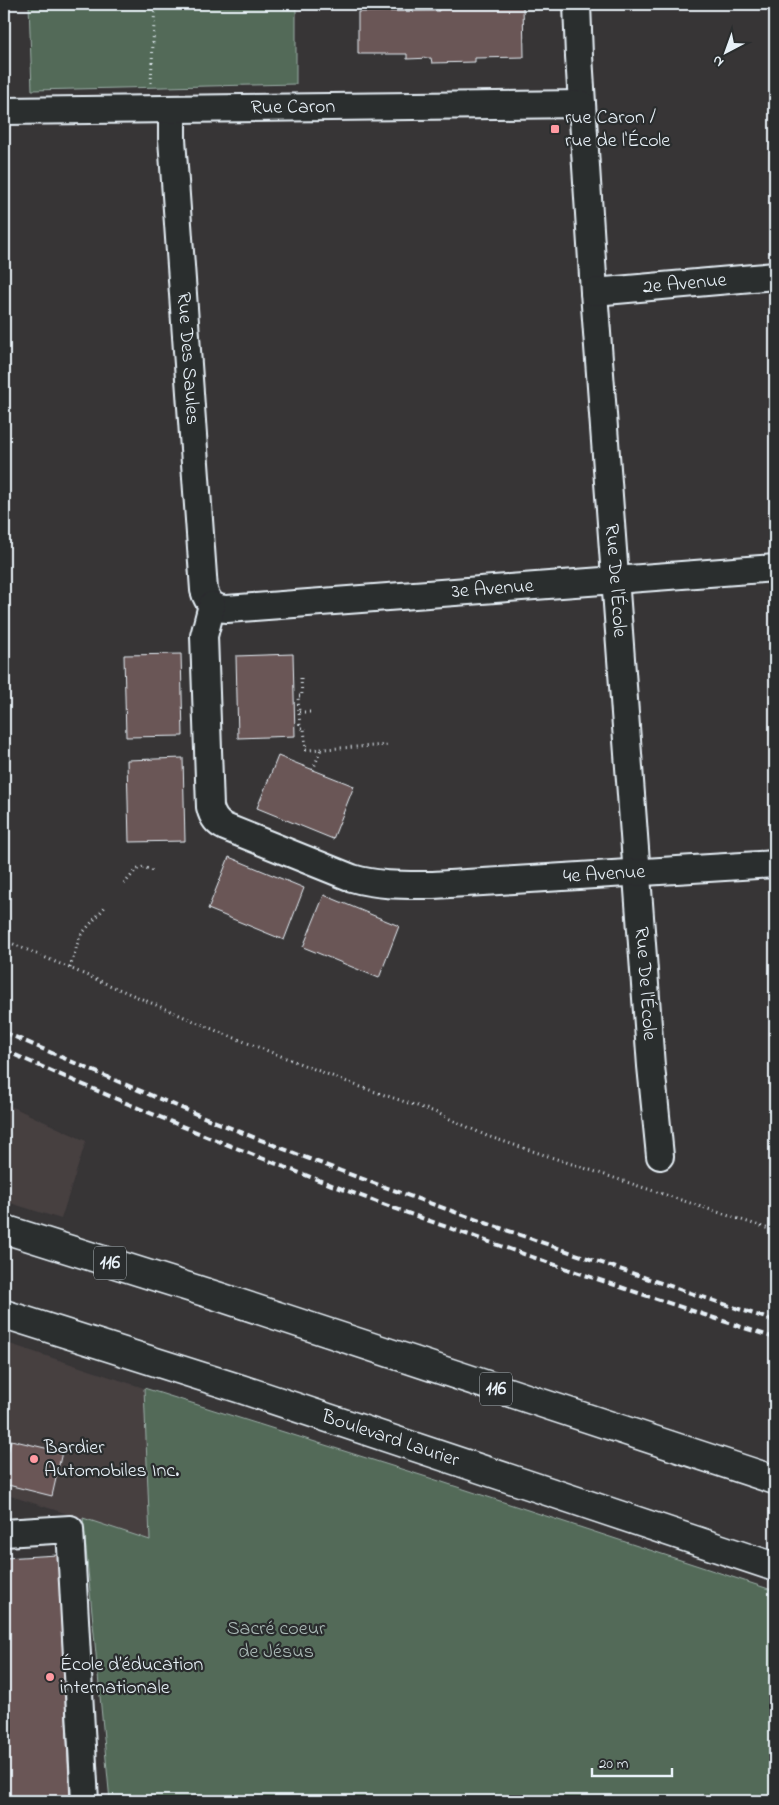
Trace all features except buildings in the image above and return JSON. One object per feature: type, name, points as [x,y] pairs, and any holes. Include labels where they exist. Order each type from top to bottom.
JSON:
[{"type":"main road","name":"116","points":[[4,1229],[217,1296],[775,1480]]},
{"type":"main road","name":"Boulevard Laurier","points":[[4,1314],[241,1389],[775,1567]]},
{"type":"street","name":"Rue De l'École","points":[[577,4],[594,292],[651,1066],[660,1156]]},
{"type":"street","name":"Rue Caron","points":[[4,111],[582,104]]},
{"type":"street","name":"Rue Des Saules","points":[[172,109],[172,139],[204,590],[205,596],[212,605]]},
{"type":"street","name":"2e Avenue","points":[[594,292],[775,276]]},
{"type":"street","name":"3e Avenue","points":[[212,605],[226,609],[775,568]]},
{"type":"street","name":"4e Avenue","points":[[212,605],[204,636],[210,807],[211,812],[220,825],[362,881],[381,884],[432,885],[775,864]]},
{"type":"street","points":[[4,1533],[70,1529],[85,1801]]},
{"type":"path","points":[[151,90],[155,4]]},
{"type":"path","points":[[301,678],[302,696],[296,695],[300,728],[304,728],[306,750],[390,745]]},
{"type":"path","points":[[299,712],[310,712]]},
{"type":"path","points":[[312,770],[321,749]]},
{"type":"path","points":[[124,884],[136,870],[143,867],[153,871]]},
{"type":"path","points":[[70,968],[80,936],[105,907]]},
{"type":"path","points":[[4,940],[218,1031],[356,1085],[435,1112],[487,1136],[775,1231]]},
{"type":"shaded area","points":[[4,1103],[86,1141],[61,1219],[4,1201]]},
{"type":"shaded area","points":[[4,1342],[144,1388],[150,1540],[4,1494]]},
{"type":"green space","points":[[29,4],[296,4],[296,84],[32,90]]},
{"type":"green space","name":"Sacré coeur de Jésus","points":[[144,1388],[433,1479],[775,1591],[775,1801],[110,1801],[83,1518],[150,1540]]},
{"type":"railway","points":[[4,1032],[171,1104],[341,1171],[558,1248],[775,1321]]},
{"type":"railway","points":[[4,1050],[173,1123],[345,1190],[559,1266],[775,1338]]},
{"type":"place","name":"rue Caron / rue de l'École","points":[[555,129]]},
{"type":"place","name":"Bardier Automobiles Inc.","points":[[34,1459]]},
{"type":"place","name":"École d’éducation internationale","points":[[50,1677]]}]
